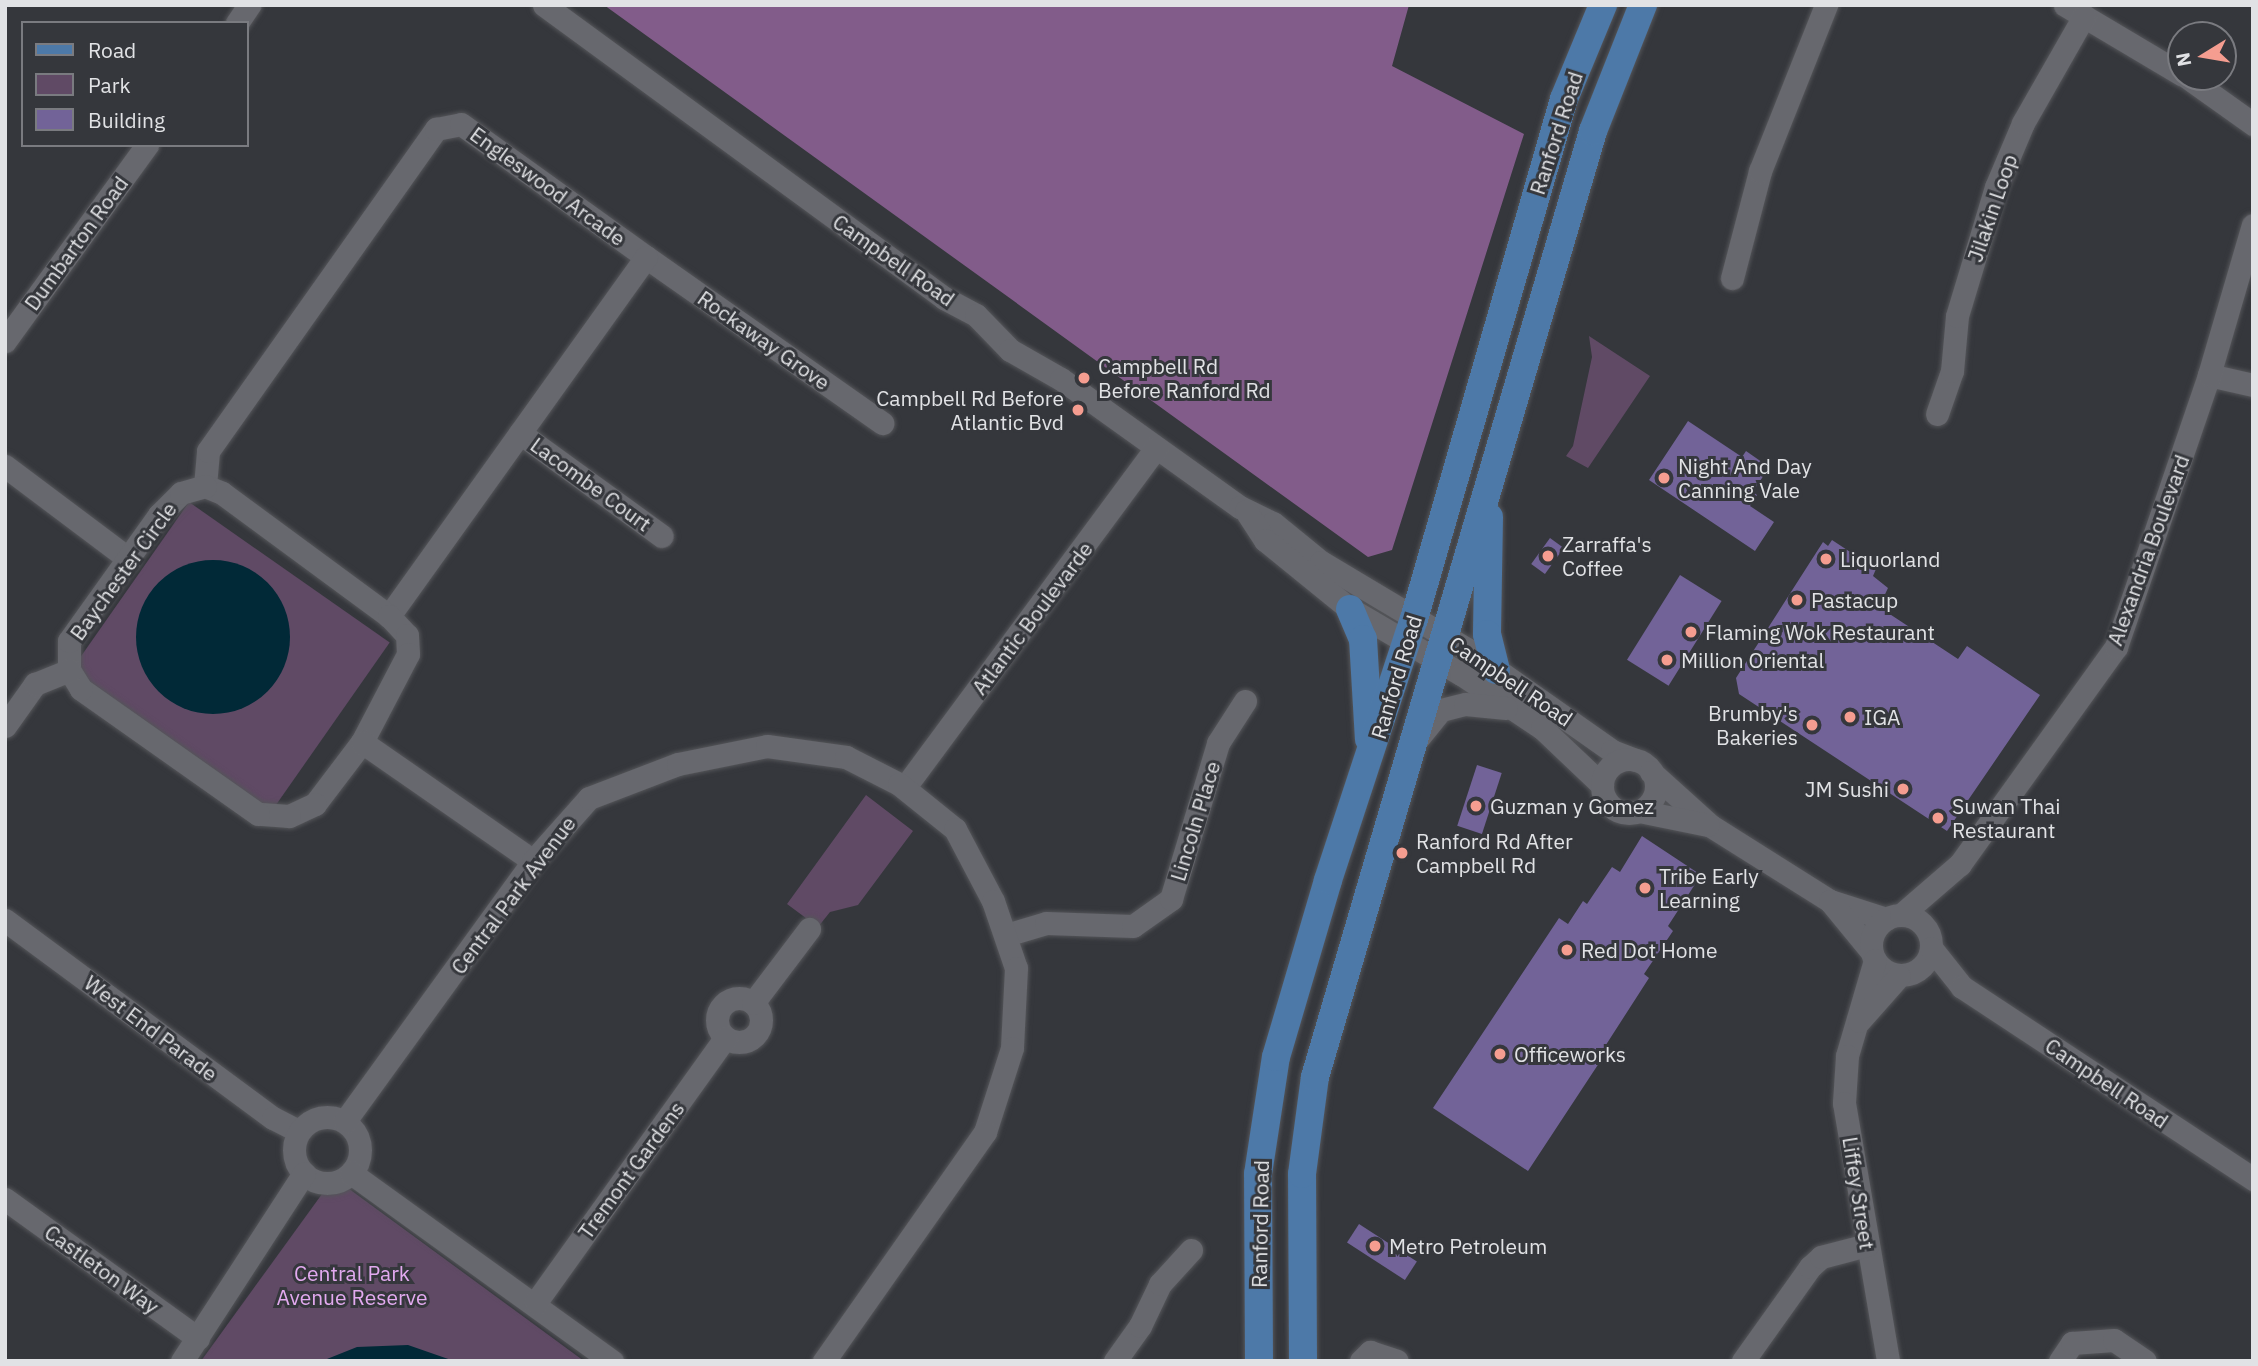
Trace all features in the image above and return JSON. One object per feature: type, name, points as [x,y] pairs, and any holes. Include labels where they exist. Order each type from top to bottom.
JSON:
[{"type":"main road","name":"Ranford Road","points":[[1259,1361],[1258,1174],[1265,1110],[1295,992],[1410,631],[1564,99],[1603,5]]},
{"type":"main road","name":"Ranford Road","points":[[1303,1361],[1300,1234],[1309,1108],[1593,131],[1643,5]]},
{"type":"main road","points":[[1489,483],[1487,634],[1496,670]]},
{"type":"main road","points":[[1350,609],[1363,639],[1370,759]]},
{"type":"street","points":[[238,21],[249,5]]},
{"type":"street","name":"Campbell Road","points":[[544,5],[944,298],[976,316],[1010,350],[1061,379],[1246,511],[1273,523],[1410,631]]},
{"type":"street","points":[[1732,278],[1760,172],[1826,5]]},
{"type":"street","name":"Jilakin Loop","points":[[1937,414],[1952,371],[1957,316],[1996,187],[2074,11],[2167,66]]},
{"type":"street","points":[[2207,91],[2253,124]]},
{"type":"street","name":"Engleswood Arcade","points":[[205,486],[208,451],[436,129],[461,124],[646,257],[389,616]]},
{"type":"street","name":"Dumbarton Road","points":[[5,341],[147,147]]},
{"type":"street","name":"Alexandria Boulevard","points":[[1894,917],[1951,875],[2116,647],[2209,375],[2253,225]]},
{"type":"street","name":"Rockaway Grove","points":[[646,257],[882,423]]},
{"type":"street","points":[[2209,375],[2253,385]]},
{"type":"street","name":"Lacombe Court","points":[[520,433],[662,536]]},
{"type":"street","name":"Atlantic Boulevarde","points":[[905,787],[1156,448]]},
{"type":"street","points":[[5,466],[129,558]]},
{"type":"street","name":"Baychester Circle","points":[[205,486],[222,493],[389,616],[407,635],[408,654],[362,742],[314,804],[289,816],[258,814],[81,689],[69,670],[69,640],[129,558],[181,493],[205,486]]},
{"type":"street","name":"Campbell Road","points":[[1246,511],[1265,540],[1350,609],[1410,631],[1443,649],[1496,670],[1612,751],[1643,766],[1711,826],[1830,901],[1894,917],[1917,919],[1962,987]]},
{"type":"street","name":"Campbell Road","points":[[1443,649],[1516,710],[1542,728],[1602,785]]},
{"type":"street","points":[[5,726],[35,684],[69,670]]},
{"type":"street","name":"Lincoln Place","points":[[1006,935],[1046,923],[1133,926],[1171,899],[1218,743],[1245,701]]},
{"type":"street","name":"Campbell Road","points":[[1412,747],[1441,710],[1475,704],[1516,710]]},
{"type":"street","points":[[362,742],[533,861]]},
{"type":"street","name":"Central Park Avenue","points":[[345,1121],[533,861],[589,797],[678,764],[767,746],[846,757],[905,787],[955,829],[1006,935],[1016,968],[1012,1048],[985,1132],[824,1361]]},
{"type":"street","points":[[1616,762],[1643,766],[1655,790],[1639,811],[1614,808],[1602,785],[1616,762]]},
{"type":"street","name":"Campbell Road","points":[[1639,811],[1711,826]]},
{"type":"street","name":"Alexandria Boulevard","points":[[1930,940],[1951,875]]},
{"type":"street","name":"Campbell Road","points":[[1830,901],[1873,955],[1904,975],[1962,987],[2253,1179]]},
{"type":"street","points":[[1873,955],[1874,931],[1894,917]]},
{"type":"street","name":"West End Parade","points":[[5,919],[273,1118],[299,1131]]},
{"type":"street","name":"Tremont Gardens","points":[[536,1302],[725,1038],[740,1043],[760,1031],[761,1016],[753,1003],[809,929]]},
{"type":"street","points":[[1904,975],[1926,963],[1930,940]]},
{"type":"street","name":"Liffey Street","points":[[1873,955],[1847,1056],[1844,1103],[1888,1361]]},
{"type":"street","name":"Liffey Street","points":[[1855,1026],[1904,975]]},
{"type":"street","points":[[326,1116],[345,1121],[359,1140],[361,1152],[351,1172],[327,1183],[304,1173],[294,1158],[299,1131],[315,1118],[326,1116]]},
{"type":"street","points":[[351,1172],[536,1302],[612,1361]]},
{"type":"street","points":[[182,1361],[304,1173]]},
{"type":"street","name":"Castleton Way","points":[[5,1199],[198,1338]]},
{"type":"street","points":[[1743,1361],[1810,1267],[1821,1257],[1867,1245]]},
{"type":"street","points":[[1115,1361],[1140,1326],[1160,1284],[1191,1251]]},
{"type":"street","points":[[2060,1361],[2072,1343],[2114,1340],[2145,1361]]},
{"type":"street","points":[[1361,1361],[1370,1352],[1397,1361]]},
{"type":"green space","points":[[1589,336],[1650,376],[1588,468],[1566,456],[1573,446],[1592,357]]},
{"type":"green space","points":[[189,502],[390,643],[270,814],[69,673]]},
{"type":"green space","points":[[866,795],[913,831],[858,905],[830,912],[818,927],[787,904]]},
{"type":"green space","name":"Central Park Avenue Reserve","points":[[348,1188],[584,1361],[201,1361],[322,1194]]},
{"type":"shaded area","points":[[604,5],[1409,5],[1392,66],[1524,134],[1392,550],[1368,557]]},
{"type":"water","points":[[213,560],[243,566],[268,582],[284,607],[290,637],[284,667],[268,692],[243,708],[213,714],[183,708],[158,692],[142,667],[136,637],[142,607],[158,582],[183,566]]},
{"type":"water","points":[[408,1345],[454,1361],[322,1361],[357,1347]]},
{"type":"building","points":[[1688,421],[1742,457],[1746,451],[1769,467],[1753,492],[1757,495],[1750,506],[1774,522],[1755,551],[1649,480]]},
{"type":"building","name":"Zarraffa's Coffee","points":[[1550,538],[1564,548],[1545,574],[1531,564]]},
{"type":"building","points":[[1832,540],[1876,569],[1873,576],[1888,588],[1879,607],[1958,659],[1967,646],[2040,695],[1947,831],[1739,694],[1736,678],[1823,542],[1828,546]]},
{"type":"building","points":[[1680,575],[1722,601],[1669,686],[1627,660]]},
{"type":"building","points":[[1477,765],[1502,773],[1482,834],[1457,826]]},
{"type":"building","points":[[1642,836],[1701,875],[1668,926],[1673,931],[1644,974],[1649,978],[1602,1051],[1605,1054],[1528,1171],[1433,1108],[1559,918],[1568,924],[1583,901],[1587,904],[1612,867],[1620,872]]},
{"type":"building","points":[[1359,1224],[1417,1262],[1405,1280],[1347,1242]]},
{"type":"place","name":"Campbell Rd Before Ranford Rd","points":[[1084,378]]},
{"type":"place","name":"Campbell Rd Before Atlantic Bvd","points":[[1078,410]]},
{"type":"place","name":"Night And Day Canning Vale","points":[[1664,478]]},
{"type":"place","name":"Zarraffa's Coffee","points":[[1548,556]]},
{"type":"place","name":"Liquorland","points":[[1826,559]]},
{"type":"place","name":"Pastacup","points":[[1797,600]]},
{"type":"place","name":"Flaming Wok Restaurant","points":[[1691,632]]},
{"type":"place","name":"Million Oriental","points":[[1667,660]]},
{"type":"place","name":"IGA","points":[[1850,717]]},
{"type":"place","name":"Brumby's Bakeries","points":[[1812,725]]},
{"type":"place","name":"JM Sushi","points":[[1903,789]]},
{"type":"place","name":"Guzman y Gomez","points":[[1476,806]]},
{"type":"place","name":"Suwan Thai Restaurant","points":[[1938,818]]},
{"type":"place","name":"Ranford Rd After Campbell Rd","points":[[1402,853]]},
{"type":"place","name":"Tribe Early Learning","points":[[1645,888]]},
{"type":"place","name":"Red Dot Home","points":[[1567,950]]},
{"type":"place","name":"Officeworks","points":[[1500,1054]]},
{"type":"place","name":"Metro Petroleum","points":[[1375,1246]]}]
